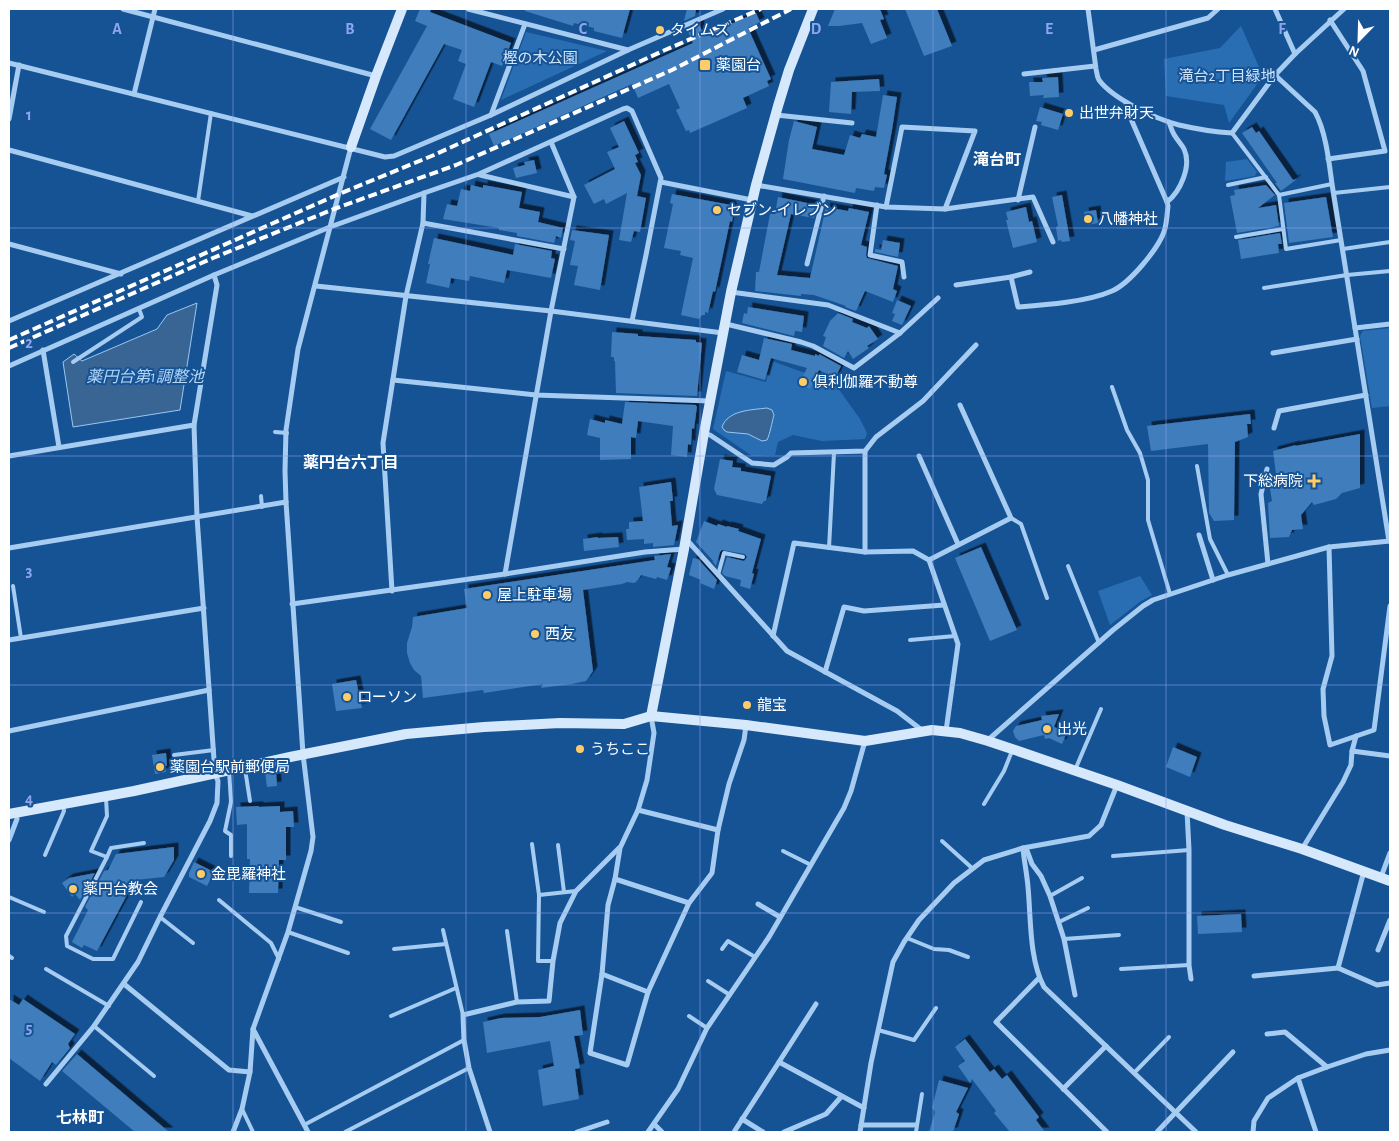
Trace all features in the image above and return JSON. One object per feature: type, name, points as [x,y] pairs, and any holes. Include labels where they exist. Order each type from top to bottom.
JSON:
[{"type":"street","points":[[122,9],[376,76]]},
{"type":"street","points":[[134,94],[155,9]]},
{"type":"street","points":[[234,1132],[242,1109],[250,1072],[253,1029],[288,932],[311,851],[313,836],[303,754],[285,471],[286,433],[298,349],[351,147],[402,9]]},
{"type":"street","points":[[468,9],[628,50]]},
{"type":"street","points":[[9,63],[386,157],[394,156],[491,115],[628,50],[723,9]]},
{"type":"street","points":[[746,725],[744,740],[729,784],[718,830],[712,873],[689,904],[648,992],[627,1066],[590,1052],[602,974],[608,905],[615,880],[620,848],[638,810],[648,780],[654,733],[651,716],[731,292],[752,200],[789,70],[814,9]]},
{"type":"street","points":[[1088,9],[1095,66],[1098,78],[1105,87],[1126,103],[1169,122],[1232,134],[1275,75],[1330,20],[1344,9]]},
{"type":"street","points":[[1094,50],[1208,18],[1218,9]]},
{"type":"street","points":[[1275,9],[1295,54]]},
{"type":"street","points":[[1328,159],[1385,151],[1363,71],[1330,20]]},
{"type":"street","points":[[491,115],[525,24]]},
{"type":"street","points":[[9,119],[19,65]]},
{"type":"street","points":[[1024,74],[1095,66]]},
{"type":"street","points":[[988,740],[1099,643],[1143,606],[1153,600],[1228,575],[1329,548],[1390,541],[1323,132],[1315,112],[1275,75]]},
{"type":"street","points":[[1011,277],[1018,307],[1092,297],[1118,288],[1142,266],[1160,241],[1165,230],[1168,206],[1128,112],[1126,103]]},
{"type":"street","points":[[9,366],[214,275],[330,227],[478,174],[627,108],[632,110],[661,178],[632,321]]},
{"type":"street","points":[[776,115],[852,123]]},
{"type":"street","points":[[1167,202],[1174,197],[1183,181],[1186,164],[1185,150],[1173,134],[1169,122]]},
{"type":"street","points":[[886,206],[902,127],[975,131],[945,210]]},
{"type":"street","points":[[1018,200],[1035,127]]},
{"type":"street","points":[[505,574],[551,311],[574,197],[551,142]]},
{"type":"street","points":[[9,150],[252,216]]},
{"type":"street","points":[[478,174],[574,197]]},
{"type":"street","points":[[9,321],[344,177]]},
{"type":"street","points":[[661,182],[752,200]]},
{"type":"street","points":[[756,185],[877,205],[945,210],[1033,198],[1052,242]]},
{"type":"street","points":[[392,591],[383,443],[406,296],[423,223],[424,192]]},
{"type":"street","points":[[807,264],[824,196]]},
{"type":"street","points":[[877,205],[870,255],[902,262],[904,277]]},
{"type":"street","points":[[423,223],[564,249]]},
{"type":"street","points":[[9,244],[121,274]]},
{"type":"street","points":[[956,285],[1011,277],[1030,272]]},
{"type":"street","points":[[46,1084],[94,1026],[138,962],[210,821],[217,803],[218,781],[209,690],[194,425],[217,285],[214,275]]},
{"type":"street","points":[[316,286],[632,321],[725,328],[801,342],[813,346],[854,368],[900,333],[938,298]]},
{"type":"street","points":[[731,292],[828,305],[900,333]]},
{"type":"street","points":[[1355,328],[1390,324]]},
{"type":"street","points":[[1273,352],[1357,338]]},
{"type":"street","points":[[865,552],[865,451],[876,437],[923,401],[976,345]]},
{"type":"street","points":[[43,350],[59,447]]},
{"type":"street","points":[[394,380],[536,395],[710,401]]},
{"type":"street","points":[[1274,428],[1279,411],[1366,395]]},
{"type":"street","points":[[929,560],[1012,518],[960,405]]},
{"type":"street","points":[[9,456],[194,425]]},
{"type":"street","points":[[704,433],[752,463],[774,465],[791,454],[865,451]]},
{"type":"street","points":[[919,456],[958,544]]},
{"type":"street","points":[[1267,469],[1261,494],[1268,564]]},
{"type":"street","points":[[9,548],[286,502]]},
{"type":"street","points":[[1199,535],[1213,580]]},
{"type":"street","points":[[292,604],[505,574],[645,552],[685,543]]},
{"type":"street","points":[[685,543],[718,575],[788,652],[897,711],[923,731]]},
{"type":"street","points":[[773,636],[794,543],[865,552],[913,551],[929,560],[958,644],[946,732]]},
{"type":"street","points":[[1329,548],[1332,656],[1323,689],[1324,716],[1330,745],[1374,730],[1390,606]]},
{"type":"street","points":[[824,672],[844,607],[864,611],[944,605]]},
{"type":"street","points":[[9,640],[204,608]]},
{"type":"street","points":[[9,731],[209,690]]},
{"type":"street","points":[[9,840],[17,819],[13,813],[216,774],[303,754],[406,734],[560,722],[624,724],[651,716],[746,725],[865,741],[932,730],[960,733],[988,740],[1224,825],[1302,849],[1386,879],[1390,853]]},
{"type":"street","points":[[1302,849],[1351,766],[1356,736]]},
{"type":"street","points":[[648,1132],[678,1089],[707,1028],[780,918],[844,808],[851,791],[865,741]]},
{"type":"street","points":[[1352,751],[1390,756]]},
{"type":"street","points":[[860,1132],[870,1063],[893,962],[919,920],[954,883],[984,860],[1024,848],[1089,836],[1101,826],[1117,785]]},
{"type":"street","points":[[638,810],[718,830]]},
{"type":"street","points":[[1187,812],[1190,850],[1189,965],[1191,979]]},
{"type":"street","points":[[490,1132],[469,1068],[462,1015],[517,1002],[549,1001],[553,961],[560,923],[576,891],[620,848]]},
{"type":"street","points":[[1024,848],[1041,876],[1059,922],[1074,995]]},
{"type":"street","points":[[1024,848],[1035,961],[1039,978],[1044,987],[1196,1132]]},
{"type":"street","points":[[1338,968],[1365,871]]},
{"type":"street","points":[[615,880],[689,904]]},
{"type":"street","points":[[758,904],[780,918]]},
{"type":"street","points":[[1378,950],[1390,920]]},
{"type":"street","points":[[1254,976],[1338,968],[1377,985],[1390,983]]},
{"type":"street","points":[[602,974],[648,992]]},
{"type":"street","points":[[1039,978],[996,1022],[1107,1132]]},
{"type":"street","points":[[124,984],[229,1070],[250,1072]]},
{"type":"street","points":[[734,1132],[816,1004]]},
{"type":"street","points":[[253,1029],[308,1132]]},
{"type":"street","points":[[1267,1034],[1285,1032],[1327,1067]]},
{"type":"street","points":[[1062,1088],[1106,1046]]},
{"type":"street","points":[[1253,1132],[1254,1120],[1268,1098],[1298,1078],[1366,1054],[1390,1050]]},
{"type":"street","points":[[1157,1132],[1233,1052]]},
{"type":"street","points":[[779,1062],[864,1108]]},
{"type":"street","points":[[1298,1078],[1316,1132]]},
{"type":"street","points":[[784,1132],[826,1114],[841,1096]]},
{"type":"street","points":[[742,1119],[763,1132]]},
{"type":"street","points":[[577,1132],[607,1122]]},
{"type":"street","points":[[654,1124],[662,1132]]},
{"type":"street","points":[[861,1125],[916,1125]]},
{"type":"lane","points":[[198,201],[211,113]]},
{"type":"lane","points":[[1232,134],[1279,195],[1286,250],[1341,240]]},
{"type":"lane","points":[[1228,185],[1266,177]]},
{"type":"lane","points":[[1279,195],[1332,184]]},
{"type":"lane","points":[[1334,193],[1390,187]]},
{"type":"lane","points":[[1236,237],[1283,229]]},
{"type":"lane","points":[[1343,249],[1390,242]]},
{"type":"lane","points":[[1264,288],[1347,275],[1390,271]]},
{"type":"lane","points":[[73,362],[142,317],[139,309]]},
{"type":"lane","points":[[1112,387],[1127,430],[1140,453],[1148,480],[1148,520],[1170,594]]},
{"type":"lane","points":[[275,432],[286,433]]},
{"type":"lane","points":[[830,548],[834,453]]},
{"type":"lane","points":[[1197,466],[1210,539],[1228,575]]},
{"type":"lane","points":[[261,496],[262,507]]},
{"type":"lane","points":[[1012,518],[1020,524],[1047,598]]},
{"type":"lane","points":[[718,575],[724,552],[743,557]]},
{"type":"lane","points":[[1068,566],[1099,643]]},
{"type":"lane","points":[[13,586],[21,638]]},
{"type":"lane","points":[[910,640],[955,636]]},
{"type":"lane","points":[[1075,770],[1101,709]]},
{"type":"lane","points":[[984,804],[1004,771],[1012,749]]},
{"type":"lane","points":[[174,755],[214,750]]},
{"type":"lane","points":[[245,767],[250,801]]},
{"type":"lane","points":[[229,770],[231,802],[225,831],[231,836],[231,856]]},
{"type":"lane","points":[[105,796],[107,816],[91,851],[107,857]]},
{"type":"lane","points":[[45,855],[64,811],[63,804]]},
{"type":"lane","points":[[942,841],[972,868]]},
{"type":"lane","points":[[141,902],[113,959],[93,959],[66,946],[66,936],[111,848],[144,843]]},
{"type":"lane","points":[[532,844],[539,895],[538,961],[553,961]]},
{"type":"lane","points":[[558,845],[564,892]]},
{"type":"lane","points":[[1113,856],[1190,850]]},
{"type":"lane","points":[[782,851],[811,865]]},
{"type":"lane","points":[[1050,896],[1082,878]]},
{"type":"lane","points":[[539,895],[576,891]]},
{"type":"lane","points":[[9,897],[44,912]]},
{"type":"lane","points":[[219,900],[271,943],[279,959]]},
{"type":"lane","points":[[295,907],[341,922]]},
{"type":"lane","points":[[1059,922],[1088,908]]},
{"type":"lane","points":[[160,917],[193,943]]},
{"type":"lane","points":[[443,930],[462,1015]]},
{"type":"lane","points":[[507,931],[517,1002]]},
{"type":"lane","points":[[288,932],[348,953]]},
{"type":"lane","points":[[1064,939],[1120,935]]},
{"type":"lane","points":[[907,938],[934,949],[949,950],[968,957]]},
{"type":"lane","points":[[722,949],[728,941],[755,958]]},
{"type":"lane","points":[[394,948],[446,944]]},
{"type":"lane","points":[[1122,969],[1189,965]]},
{"type":"lane","points":[[46,969],[109,1006]]},
{"type":"lane","points":[[708,981],[730,994]]},
{"type":"lane","points":[[391,1016],[456,988]]},
{"type":"lane","points":[[878,1030],[914,1040],[936,1008]]},
{"type":"lane","points":[[689,1016],[707,1028]]},
{"type":"lane","points":[[94,1026],[154,1076]]},
{"type":"lane","points":[[1134,1073],[1169,1037]]},
{"type":"lane","points":[[304,1125],[464,1040]]},
{"type":"lane","points":[[345,1132],[469,1068]]},
{"type":"lane","points":[[916,1132],[922,1094]]},
{"type":"lane","points":[[242,1109],[253,1132]]},
{"type":"green space","name":"滝台2丁目緑地","points":[[1241,26],[1263,76],[1229,123],[1224,105],[1166,96],[1164,59],[1220,48]]},
{"type":"green space","name":"樫の木公園","points":[[526,32],[607,51],[501,100]]},
{"type":"green space","points":[[1247,159],[1257,172],[1255,176],[1225,181],[1226,162]]},
{"type":"green space","points":[[1390,328],[1390,406],[1372,408],[1360,336],[1363,331]]},
{"type":"green space","points":[[772,361],[835,384],[860,419],[867,433],[865,439],[822,441],[793,435],[778,442],[775,455],[752,456],[713,429],[726,371],[766,382]]},
{"type":"green space","points":[[1140,576],[1152,595],[1141,601],[1110,625],[1098,591]]},
{"type":"water","name":"薬円台第1調整池","points":[[197,303],[180,410],[73,427],[63,362],[74,354],[82,361],[157,329],[167,315]]},
{"type":"water","points":[[767,408],[772,410],[774,415],[767,440],[762,441],[748,434],[727,432],[722,427],[729,417],[735,414],[747,410]]},
{"type":"building","points":[[420,9],[431,9],[430,12],[511,43],[502,66],[491,62],[474,107],[453,99],[466,64],[458,61],[462,50],[444,44],[391,140],[370,129],[427,26],[415,21]]},
{"type":"building","points":[[525,9],[630,9],[622,38],[594,31],[594,28],[574,23],[573,26],[525,11]]},
{"type":"building","points":[[687,9],[696,9],[695,16],[684,21]]},
{"type":"building","points":[[835,9],[880,9],[884,19],[880,20],[887,38],[871,44],[862,23],[828,26]]},
{"type":"building","points":[[905,9],[937,9],[952,46],[924,56]]},
{"type":"building","points":[[756,13],[760,22],[748,28],[771,79],[767,81],[769,86],[743,98],[747,108],[690,133],[689,130],[686,131],[676,110],[680,108],[669,84],[638,98],[632,84],[494,146],[489,134],[693,43],[687,29],[699,24],[704,36]]},
{"type":"building","points":[[1058,77],[1059,97],[1043,98],[1044,95],[1030,96],[1029,82],[1043,82],[1042,78]]},
{"type":"building","points":[[879,79],[880,91],[852,92],[851,114],[829,112],[831,82]]},
{"type":"building","points":[[883,95],[897,97],[884,174],[887,175],[884,188],[875,187],[874,191],[856,188],[855,193],[783,179],[794,121],[817,127],[812,149],[844,155],[850,135],[860,138],[862,134],[876,137]]},
{"type":"building","points":[[1040,107],[1063,114],[1058,130],[1041,125],[1042,122],[1036,121]]},
{"type":"building","points":[[624,121],[639,153],[635,155],[638,162],[635,163],[641,175],[637,196],[646,198],[640,232],[634,231],[631,242],[619,240],[627,193],[606,204],[604,199],[594,204],[584,185],[615,169],[607,152],[619,147],[610,128]]},
{"type":"building","points":[[1252,127],[1256,133],[1259,131],[1293,180],[1297,179],[1281,191],[1242,133]]},
{"type":"building","points":[[534,160],[537,173],[516,178],[513,168],[525,165],[524,162]]},
{"type":"building","points":[[471,185],[483,188],[483,185],[522,192],[519,208],[540,212],[538,222],[563,228],[561,238],[556,236],[554,243],[517,236],[517,233],[499,230],[499,228],[443,219],[447,204],[457,206],[461,189],[470,191]]},
{"type":"building","points":[[1266,185],[1275,195],[1258,208],[1276,205],[1279,226],[1237,233],[1230,196],[1235,195],[1234,190]]},
{"type":"building","points":[[672,194],[731,205],[734,211],[732,222],[730,221],[715,292],[713,291],[708,313],[705,312],[705,315],[702,315],[699,319],[681,315],[693,258],[680,255],[681,251],[664,248],[673,204],[670,203]]},
{"type":"building","points":[[1062,195],[1070,241],[1062,242],[1061,240],[1058,241],[1056,227],[1058,226],[1052,197]]},
{"type":"building","points":[[778,197],[817,205],[814,218],[791,214],[777,275],[810,278],[826,207],[848,211],[849,208],[869,212],[861,245],[867,247],[867,258],[898,266],[893,289],[897,291],[893,302],[865,291],[856,311],[814,295],[801,294],[801,296],[755,291],[756,272],[759,272],[770,214],[775,214]]},
{"type":"building","points":[[1326,197],[1333,237],[1289,243],[1284,203]]},
{"type":"building","points":[[1026,207],[1029,222],[1032,221],[1037,242],[1013,248],[1006,220],[1008,220],[1006,212]]},
{"type":"building","points":[[1096,210],[1098,223],[1087,225],[1084,212]]},
{"type":"building","points":[[572,230],[609,235],[600,290],[574,285],[578,266],[570,265],[575,241],[570,240]]},
{"type":"building","points":[[1280,233],[1282,244],[1278,244],[1279,253],[1241,259],[1238,240]]},
{"type":"building","points":[[434,238],[513,255],[515,244],[552,251],[551,258],[555,259],[551,278],[507,270],[504,283],[470,276],[469,281],[451,278],[449,288],[426,283]]},
{"type":"building","points":[[883,240],[900,243],[898,257],[875,252],[875,249],[881,250]]},
{"type":"building","points":[[897,300],[911,306],[902,325],[892,321],[895,314],[892,313]]},
{"type":"building","points":[[748,307],[804,316],[802,332],[795,331],[794,336],[742,323],[744,313],[747,314]]},
{"type":"building","points":[[838,313],[853,319],[852,322],[867,328],[869,326],[878,339],[853,359],[848,351],[844,358],[823,346],[826,337],[823,336],[830,321]]},
{"type":"building","points":[[612,332],[638,334],[638,336],[696,340],[696,342],[702,343],[697,396],[616,393],[615,361],[614,357],[611,357]]},
{"type":"building","points":[[764,338],[792,344],[791,350],[815,356],[815,354],[819,356],[819,354],[841,366],[835,378],[819,370],[810,389],[799,384],[807,368],[771,358],[765,380],[737,372],[742,355],[759,360]]},
{"type":"building","points":[[625,402],[696,405],[694,429],[692,428],[691,445],[688,444],[687,457],[671,455],[673,426],[638,421],[636,438],[631,437],[631,459],[600,460],[600,438],[587,435],[590,419],[605,423],[605,420],[622,424]]},
{"type":"building","points":[[1250,414],[1251,424],[1247,424],[1248,437],[1235,442],[1234,520],[1214,521],[1209,513],[1208,444],[1151,451],[1147,426]]},
{"type":"building","points":[[1360,434],[1360,488],[1342,493],[1336,499],[1314,505],[1312,502],[1301,515],[1303,529],[1292,530],[1289,537],[1270,538],[1268,503],[1272,501],[1269,483],[1277,482],[1273,451]]},
{"type":"building","points":[[720,459],[733,461],[732,467],[741,468],[741,471],[771,476],[766,501],[762,504],[717,495],[714,489]]},
{"type":"building","points":[[671,482],[673,501],[670,501],[672,526],[678,525],[674,545],[653,547],[653,543],[644,544],[644,539],[627,540],[626,529],[629,529],[629,522],[643,521],[639,487]]},
{"type":"building","points":[[704,521],[717,526],[718,524],[739,529],[738,531],[761,539],[750,589],[740,586],[741,580],[725,576],[722,573],[727,557],[744,561],[747,557],[745,554],[722,550],[716,566],[696,542]]},
{"type":"building","points":[[618,537],[619,547],[584,551],[583,539]]},
{"type":"building","points":[[981,547],[1017,630],[990,641],[955,558]]},
{"type":"building","points":[[671,554],[667,567],[671,568],[667,580],[641,575],[634,583],[627,582],[583,590],[593,671],[586,681],[541,688],[543,684],[484,693],[483,690],[423,698],[421,676],[414,670],[407,653],[407,643],[413,617],[467,608],[464,589],[655,560],[654,556]]},
{"type":"building","points":[[693,558],[698,559],[717,580],[714,589],[700,583],[701,580],[689,575]]},
{"type":"building","points":[[356,680],[362,708],[336,711],[332,684]]},
{"type":"building","points":[[1059,714],[1054,727],[1067,732],[1062,744],[1049,738],[1045,739],[1044,735],[1019,741],[1015,737],[1013,731],[1016,726],[1042,720],[1041,716]]},
{"type":"building","points":[[1173,747],[1197,757],[1190,777],[1166,767]]},
{"type":"building","points":[[166,753],[166,772],[155,774],[152,755]]},
{"type":"building","points":[[276,771],[277,786],[267,787],[265,772]]},
{"type":"building","points":[[280,806],[280,812],[293,811],[294,827],[286,827],[286,860],[279,860],[278,893],[249,893],[250,859],[247,859],[247,824],[237,825],[236,807]]},
{"type":"building","points":[[174,847],[174,860],[164,877],[135,880],[97,951],[84,945],[82,948],[72,942],[88,910],[85,907],[104,871],[108,870],[116,854]]},
{"type":"building","name":"金毘羅神社","points":[[194,862],[214,872],[207,886],[189,877]]},
{"type":"building","name":"薬円台教会","points":[[95,873],[80,900],[75,894],[72,897],[62,883],[69,878]]},
{"type":"building","points":[[1241,914],[1242,932],[1198,934],[1197,916]]},
{"type":"building","points":[[9,999],[19,1005],[23,999],[75,1034],[68,1044],[70,1048],[56,1065],[52,1062],[40,1081],[9,1058]]},
{"type":"building","points":[[580,1010],[583,1035],[574,1036],[580,1068],[575,1069],[579,1099],[543,1106],[538,1070],[554,1066],[550,1041],[487,1053],[483,1022],[501,1018],[540,1017]]},
{"type":"building","points":[[965,1039],[990,1072],[994,1069],[1002,1079],[1007,1075],[1039,1117],[1036,1120],[1045,1132],[1010,1132],[994,1113],[996,1111],[972,1079],[970,1083],[958,1066],[965,1061],[955,1047]]},
{"type":"building","points":[[77,1054],[169,1132],[135,1132],[62,1071]]},
{"type":"building","points":[[939,1080],[968,1088],[956,1112],[959,1114],[953,1132],[929,1132],[935,1112],[932,1108]]},
{"type":"railway","points":[[9,340],[339,194],[434,155],[665,50],[761,9]]},
{"type":"railway","points":[[9,348],[213,258],[334,209],[456,165],[672,70],[791,9]]},
{"type":"place","name":"タイムズ","points":[[660,30]]},
{"type":"place","name":"薬園台","points":[[705,65]]},
{"type":"place","name":"出世弁財天","points":[[1069,113]]},
{"type":"place","name":"セブン-イレブン","points":[[717,210]]},
{"type":"place","name":"八幡神社","points":[[1088,219]]},
{"type":"place","name":"倶利伽羅不動尊","points":[[803,382]]},
{"type":"place","name":"下総病院","points":[[1314,481]]},
{"type":"place","name":"屋上駐車場","points":[[487,595]]},
{"type":"place","name":"西友","points":[[535,634]]},
{"type":"place","name":"ローソン","points":[[347,697]]},
{"type":"place","name":"龍宝","points":[[747,705]]},
{"type":"place","name":"出光","points":[[1047,729]]},
{"type":"place","name":"うちここ","points":[[580,749]]},
{"type":"place","name":"薬園台駅前郵便局","points":[[160,767]]},
{"type":"place","name":"金毘羅神社","points":[[201,874]]},
{"type":"place","name":"薬円台教会","points":[[73,889]]},
{"type":"district","name":"滝台町","points":[[997,159]]},
{"type":"district","name":"薬円台六丁目","points":[[351,462]]},
{"type":"district","name":"七林町","points":[[80,1117]]}]
